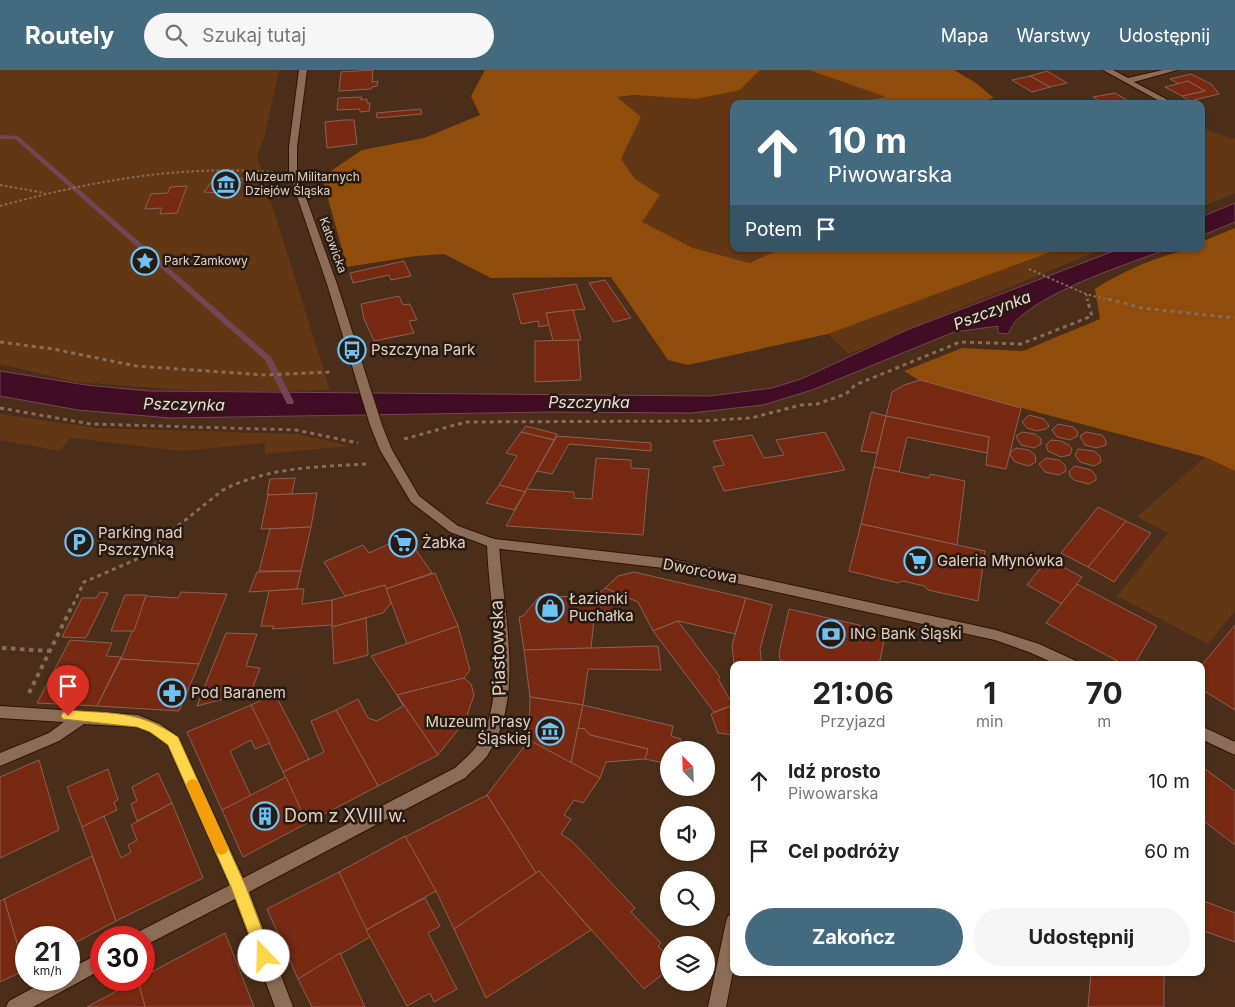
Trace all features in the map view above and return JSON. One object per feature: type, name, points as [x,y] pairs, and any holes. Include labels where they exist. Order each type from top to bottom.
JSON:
[{"type":"street","name":"Katowicka","points":[[303,70],[293,146],[293,174],[332,284],[376,425]]},
{"type":"street","points":[[1107,70],[1161,100]]},
{"type":"street","points":[[1126,81],[1173,70]]},
{"type":"street","name":"Dworcowa","points":[[376,425],[386,450],[415,499],[454,529],[494,543],[682,566],[996,635],[1034,648],[1062,661]]},
{"type":"street","name":"Piastowska","points":[[155,932],[460,772],[483,749],[501,704],[503,669],[494,543]]},
{"type":"street","points":[[0,712],[138,721],[155,728],[173,741],[238,887],[284,1007]]},
{"type":"street","points":[[0,760],[54,737],[84,716]]},
{"type":"street","points":[[1205,734],[1235,750]]},
{"type":"street","points":[[717,1007],[730,942]]},
{"type":"street","points":[[15,1007],[45,991]]},
{"type":"path","points":[[0,206],[88,184],[164,170],[250,169],[293,174]]},
{"type":"path","points":[[0,185],[48,194]]},
{"type":"path","points":[[1030,269],[1086,294],[1142,308],[1235,318]]},
{"type":"path","points":[[404,439],[466,422],[701,422],[751,418],[801,405],[817,404],[846,394],[855,385],[960,342],[1021,344],[1092,316],[1086,294]]},
{"type":"path","points":[[0,342],[54,349],[136,366],[265,375],[332,372]]},
{"type":"path","points":[[0,408],[91,424],[296,430],[358,443]]},
{"type":"path","points":[[20,713],[84,582],[135,560],[223,490],[238,481],[261,474],[366,464]]},
{"type":"path","points":[[2,648],[50,651]]},
{"type":"shaded area","name":"Park Zamkowy","points":[[0,70],[279,70],[264,138],[257,157],[330,390],[212,392],[76,382],[0,364]]},
{"type":"shaded area","points":[[485,70],[760,70],[740,90],[696,99],[634,95],[617,97],[641,117],[621,159],[635,179],[660,195],[642,222],[693,248],[750,263],[774,252],[1051,252],[828,334],[688,365],[668,360],[611,277],[491,278],[444,254],[416,256],[347,267],[322,177],[362,150],[424,138],[480,115],[471,96]]},
{"type":"shaded area","points":[[760,70],[809,70],[887,97],[869,100],[730,100],[730,252],[774,252],[751,263],[693,248],[641,222],[660,195],[635,179],[621,159],[632,137],[617,97],[740,90]]},
{"type":"shaded area","points":[[809,70],[954,70],[976,83],[994,98],[987,100],[868,100],[886,97]]},
{"type":"shaded area","points":[[1205,129],[1231,139],[1235,138],[1235,193],[1205,205]]},
{"type":"shaded area","points":[[1235,228],[1235,471],[1205,457],[920,381],[904,371],[962,348],[1023,351],[1100,319],[1095,289],[1118,276],[1161,257],[1180,252],[1205,252],[1205,240]]},
{"type":"shaded area","points":[[1051,252],[1095,252],[849,354],[828,334]]},
{"type":"shaded area","points":[[0,414],[97,428],[297,434],[350,446],[265,454],[265,443],[181,451],[71,438],[59,451],[0,440]]},
{"type":"shaded area","points":[[1205,457],[1235,471],[1235,610],[1208,644],[1117,596],[1168,533],[1137,517]]},
{"type":"water","points":[[1235,203],[1235,222],[1205,234],[1205,215]]},
{"type":"water","name":"Pszczynka","points":[[1111,252],[1159,252],[1053,295],[1019,318],[1013,324],[1008,334],[998,333],[998,326],[954,332],[812,390],[763,405],[691,413],[551,412],[170,418],[78,410],[0,396],[0,371],[86,385],[149,391],[710,396],[772,388],[801,379],[907,330]]},
{"type":"building","points":[[373,70],[372,82],[378,81],[377,86],[371,89],[339,91],[341,72]]},
{"type":"building","points":[[1047,71],[1067,83],[1050,87],[1030,76]]},
{"type":"building","points":[[1191,74],[1211,84],[1219,94],[1188,100],[1182,96],[1205,91],[1188,81],[1179,84],[1170,79]]},
{"type":"building","points":[[1030,76],[1050,87],[1032,92],[1012,80]]},
{"type":"building","points":[[1188,81],[1205,91],[1182,96],[1165,87]]},
{"type":"building","points":[[1115,93],[1127,100],[1098,100],[1093,97]]},
{"type":"building","points":[[362,97],[361,100],[367,99],[367,103],[370,103],[369,111],[360,112],[360,109],[337,110],[338,98]]},
{"type":"building","points":[[421,109],[422,114],[377,118],[376,113]]},
{"type":"building","points":[[354,120],[357,144],[327,148],[325,122]]},
{"type":"building","points":[[216,176],[244,179],[232,194],[204,192]]},
{"type":"building","points":[[187,186],[177,213],[160,214],[162,208],[145,209],[151,194],[168,193],[170,187]]},
{"type":"building","points":[[404,261],[411,276],[391,280],[389,275],[353,283],[350,273]]},
{"type":"building","points":[[605,280],[631,318],[614,322],[589,283]]},
{"type":"building","points":[[576,284],[585,309],[546,313],[549,325],[539,327],[538,321],[521,324],[513,294]]},
{"type":"building","points":[[399,296],[403,305],[410,304],[417,320],[409,321],[414,333],[374,341],[364,319],[361,304]]},
{"type":"building","points":[[573,310],[581,340],[553,341],[546,313]]},
{"type":"building","points":[[578,340],[581,380],[535,382],[535,341]]},
{"type":"building","points":[[920,380],[1021,408],[1006,469],[986,465],[989,437],[886,416],[892,392],[904,385]]},
{"type":"building","points":[[871,412],[886,416],[877,453],[861,451]]},
{"type":"building","points":[[1029,415],[1044,419],[1049,426],[1046,429],[1037,431],[1027,428],[1022,422]]},
{"type":"building","points":[[886,416],[989,437],[987,453],[907,437],[899,472],[874,467]]},
{"type":"building","points":[[1058,424],[1073,427],[1078,432],[1077,436],[1070,440],[1057,437],[1052,430]]},
{"type":"building","points":[[526,426],[557,434],[554,440],[521,432]]},
{"type":"building","points":[[521,432],[554,440],[525,492],[499,485],[517,456],[506,453]]},
{"type":"building","points":[[825,432],[845,470],[724,491],[713,467],[724,465],[713,441],[752,435],[764,458],[784,455],[776,440]]},
{"type":"building","points":[[1022,432],[1035,434],[1041,439],[1041,444],[1034,448],[1021,445],[1016,436]]},
{"type":"building","points":[[1086,432],[1102,435],[1106,445],[1096,448],[1085,445],[1080,436]]},
{"type":"building","points":[[557,436],[651,443],[651,451],[569,444],[552,474],[537,471]]},
{"type":"building","points":[[1051,440],[1061,441],[1069,445],[1072,449],[1070,455],[1061,457],[1048,451],[1046,445]]},
{"type":"building","points":[[1016,448],[1029,450],[1035,455],[1036,462],[1029,466],[1015,462],[1010,455],[1011,451]]},
{"type":"building","points":[[1078,449],[1094,451],[1100,456],[1101,462],[1094,466],[1080,462],[1075,455]]},
{"type":"building","points":[[596,458],[631,460],[631,468],[649,469],[643,535],[506,526],[527,489],[574,492],[574,498],[592,499]]},
{"type":"building","points":[[1046,458],[1059,460],[1065,465],[1066,471],[1059,475],[1045,472],[1039,464]]},
{"type":"building","points":[[1075,466],[1091,470],[1096,476],[1096,480],[1089,484],[1074,480],[1070,476],[1069,471]]},
{"type":"building","points":[[874,467],[929,478],[930,474],[965,481],[957,545],[861,524]]},
{"type":"building","points":[[295,478],[292,494],[267,495],[270,479]]},
{"type":"building","points":[[499,485],[525,492],[514,510],[486,503]]},
{"type":"building","points":[[317,493],[311,527],[261,529],[268,495]]},
{"type":"building","points":[[1098,507],[1126,521],[1088,567],[1061,553]]},
{"type":"building","points":[[1126,521],[1151,533],[1114,582],[1088,567]]},
{"type":"building","name":"Galeria Młynówka","points":[[861,524],[985,551],[978,601],[928,590],[924,586],[903,581],[898,583],[849,571]]},
{"type":"building","points":[[311,527],[301,571],[259,571],[270,529]]},
{"type":"building","points":[[406,536],[432,573],[386,589],[385,585],[345,596],[324,562],[363,545],[369,553]]},
{"type":"building","points":[[1048,559],[1082,577],[1062,604],[1027,585]]},
{"type":"building","points":[[301,571],[297,589],[249,592],[257,572]]},
{"type":"building","points":[[634,572],[746,598],[735,634],[678,621],[653,631],[638,602],[605,588],[618,576]]},
{"type":"building","points":[[435,573],[458,626],[407,644],[386,589]]},
{"type":"building","points":[[1077,584],[1157,626],[1136,661],[1117,661],[1046,623]]},
{"type":"building","points":[[385,585],[391,603],[383,613],[332,627],[332,600]]},
{"type":"building","points":[[605,588],[627,597],[615,612],[595,610],[591,648],[524,650],[519,617],[523,616],[539,597],[596,596]]},
{"type":"building","points":[[304,589],[302,604],[332,600],[332,625],[272,629],[274,626],[261,626],[269,591]]},
{"type":"building","points":[[100,592],[108,593],[86,638],[62,637],[82,598],[96,598]]},
{"type":"building","points":[[181,592],[227,594],[199,664],[121,659],[146,596],[178,598]]},
{"type":"building","points":[[125,595],[146,595],[134,631],[111,631]]},
{"type":"building","points":[[746,598],[772,605],[760,649],[762,661],[734,661],[732,645]]},
{"type":"building","name":"ING Bank Śląski","points":[[789,609],[872,628],[884,641],[880,661],[783,661],[780,660],[779,653]]},
{"type":"building","points":[[366,618],[368,655],[334,664],[332,627]]},
{"type":"building","points":[[678,621],[720,677],[718,679],[730,700],[730,706],[714,712],[653,631]]},
{"type":"building","points":[[1235,625],[1235,710],[1205,691],[1205,661]]},
{"type":"building","points":[[458,626],[470,670],[464,678],[397,695],[371,656]]},
{"type":"building","points":[[226,633],[257,634],[246,666],[260,668],[251,692],[197,706]]},
{"type":"building","points":[[70,640],[112,643],[106,656],[121,657],[97,706],[37,703]]},
{"type":"building","points":[[658,646],[661,670],[588,669],[583,705],[530,697],[524,650]]},
{"type":"building","points":[[121,659],[199,664],[179,711],[97,706]]},
{"type":"building","points":[[464,678],[471,684],[474,695],[465,721],[438,755],[397,695]]},
{"type":"building","points":[[275,694],[309,759],[283,772],[251,705]]},
{"type":"building","points":[[397,695],[438,755],[378,786],[336,710],[358,699],[368,718],[377,721],[403,706]]},
{"type":"building","points":[[530,697],[583,705],[571,763],[529,740]]},
{"type":"building","points":[[251,705],[270,743],[255,749],[251,740],[230,751],[251,796],[222,810],[187,732]]},
{"type":"building","points":[[583,705],[673,726],[671,736],[681,739],[680,741],[660,741],[660,762],[645,759],[648,749],[590,735],[585,729],[578,728]]},
{"type":"building","points":[[730,706],[730,734],[718,733],[711,714]]},
{"type":"building","points":[[336,710],[378,786],[307,823],[283,772],[324,752],[311,721]]},
{"type":"building","points":[[578,728],[585,729],[590,735],[648,749],[645,759],[606,762],[600,778],[571,763]]},
{"type":"building","points":[[529,740],[600,778],[583,803],[574,800],[564,815],[571,819],[561,834],[573,842],[635,908],[631,912],[660,942],[658,946],[660,948],[660,976],[644,989],[539,871],[536,873],[487,795]]},
{"type":"building","points":[[39,760],[59,830],[0,858],[0,777]]},
{"type":"building","points":[[108,769],[118,800],[114,802],[117,810],[82,827],[67,787]]},
{"type":"building","points":[[1205,769],[1235,791],[1235,845],[1205,822]]},
{"type":"building","points":[[158,773],[172,803],[137,821],[131,804],[137,801],[132,787]]},
{"type":"building","name":"Dom z XVIII w.","points":[[286,777],[307,823],[243,857],[222,810]]},
{"type":"building","points":[[487,795],[536,873],[454,929],[436,891],[405,837]]},
{"type":"building","points":[[172,803],[203,878],[116,921],[82,827],[104,816],[121,858],[131,852],[128,845],[137,840],[131,825]]},
{"type":"building","points":[[405,836],[436,891],[366,930],[339,872]]},
{"type":"building","points":[[92,856],[116,921],[107,926],[90,926],[90,935],[80,940],[80,926],[15,926],[15,936],[4,899]]},
{"type":"building","points":[[539,871],[591,930],[486,998],[454,929]]},
{"type":"building","points":[[339,872],[370,937],[298,979],[267,909]]},
{"type":"building","points":[[425,898],[440,926],[428,933],[457,989],[434,1002],[430,993],[407,1006],[366,930]]},
{"type":"building","points":[[4,899],[15,936],[15,975],[0,982],[0,901]]},
{"type":"building","points":[[1205,902],[1235,913],[1235,942],[1205,931]]},
{"type":"building","points":[[225,933],[254,1007],[145,1007],[141,991],[155,991],[155,970]]},
{"type":"building","points":[[340,953],[365,1007],[312,1007],[298,979]]},
{"type":"building","points":[[1091,976],[1164,976],[1164,1007],[1088,1007]]},
{"type":"building","points":[[117,991],[141,991],[145,1007],[87,1007]]},
{"type":"waterway","points":[[0,137],[16,137],[268,359],[290,402]]},
{"type":"slow traffic","points":[[193,785],[221,848]]},
{"type":"place","name":"Muzeum Militarnych Dziejów Śląska","points":[[226,184]]},
{"type":"place","name":"Park Zamkowy","points":[[145,261]]},
{"type":"place","name":"Pszczyna Park","points":[[352,350]]},
{"type":"place","name":"Parking nad Pszczynką","points":[[79,542]]},
{"type":"place","name":"Żabka","points":[[403,543]]},
{"type":"place","name":"Galeria Młynówka","points":[[918,561]]},
{"type":"place","name":"Łazienki Puchałka","points":[[550,608]]},
{"type":"place","name":"ING Bank Śląski","points":[[831,634]]},
{"type":"place","name":"Pod Baranem","points":[[172,693]]},
{"type":"place","name":"Muzeum Prasy Śląskiej","points":[[550,731]]},
{"type":"place","name":"Dom z XVIII w.","points":[[265,816]]},
{"type":"route","points":[[68,716],[138,721],[155,728],[173,741],[238,887],[264,956]]}]
